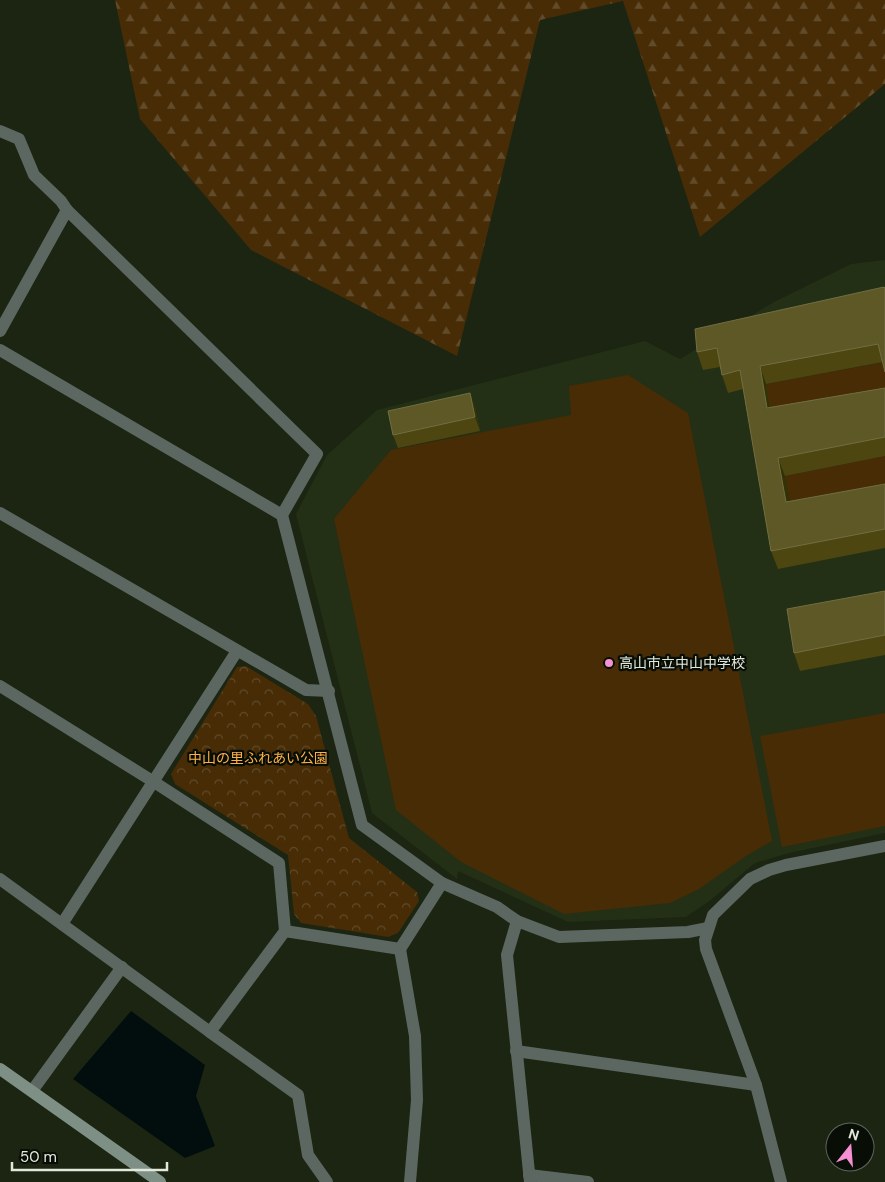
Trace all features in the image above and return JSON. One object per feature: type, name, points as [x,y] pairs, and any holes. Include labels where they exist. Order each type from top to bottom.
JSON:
[{"type":"street","points":[[0,131],[19,138],[34,175],[61,201],[67,210],[317,454],[282,515]]},
{"type":"street","points":[[0,331],[67,210]]},
{"type":"street","points":[[0,350],[282,515],[329,690],[362,824],[442,883],[497,907],[517,921],[559,938],[688,932],[708,928]]},
{"type":"street","points":[[0,513],[306,690],[329,690]]},
{"type":"street","points":[[62,924],[236,651]]},
{"type":"street","points":[[0,686],[279,863],[285,931],[210,1032]]},
{"type":"street","points":[[781,1182],[756,1085],[706,949],[705,940],[708,928],[713,915],[723,904],[750,879],[769,870],[885,846]]},
{"type":"street","points":[[0,879],[298,1095],[308,1155],[327,1182]]},
{"type":"street","points":[[410,1182],[417,1100],[415,1036],[400,949],[442,883]]},
{"type":"street","points":[[517,921],[506,955],[529,1179],[588,1182]]},
{"type":"street","points":[[285,931],[400,949]]},
{"type":"street","points":[[32,1091],[122,967]]},
{"type":"street","points":[[516,1051],[756,1085]]},
{"type":"street","points":[[0,1069],[160,1182]]},
{"type":"shaded area","name":"高山市立中山中学校","points":[[885,260],[885,833],[789,853],[755,863],[708,902],[686,917],[568,922],[458,871],[457,879],[372,813],[296,514],[327,455],[377,410],[645,341],[680,359],[774,302],[851,264]]},
{"type":"shaded area","points":[[131,1011],[205,1065],[196,1096],[215,1146],[185,1158],[73,1079]]},
{"type":"green space","points":[[115,0],[885,0],[885,84],[700,237],[623,1],[540,20],[457,356],[251,250],[140,119]]},
{"type":"green space","points":[[885,362],[885,407],[773,426],[766,384]]},
{"type":"green space","points":[[628,375],[688,413],[772,841],[746,856],[699,889],[670,903],[564,914],[461,862],[396,810],[334,519],[391,450],[571,415],[569,386]]},
{"type":"green space","points":[[885,456],[885,503],[793,520],[785,476]]},
{"type":"green space","name":"中山の里ふれあい公園","points":[[246,666],[308,704],[316,716],[349,838],[417,892],[419,901],[398,933],[388,937],[301,923],[294,914],[288,855],[175,784],[171,774],[237,667]]},
{"type":"green space","points":[[885,713],[885,826],[782,847],[760,736]]},
{"type":"building","points":[[884,287],[885,372],[878,344],[760,366],[767,408],[885,388],[885,437],[778,458],[786,502],[885,484],[885,529],[771,551],[740,370],[722,375],[717,348],[697,352],[695,329]]},
{"type":"building","points":[[470,393],[475,417],[393,435],[388,411]]},
{"type":"building","points":[[885,591],[885,635],[794,653],[787,609]]},
{"type":"place","name":"高山市立中山中学校","points":[[609,663]]}]
